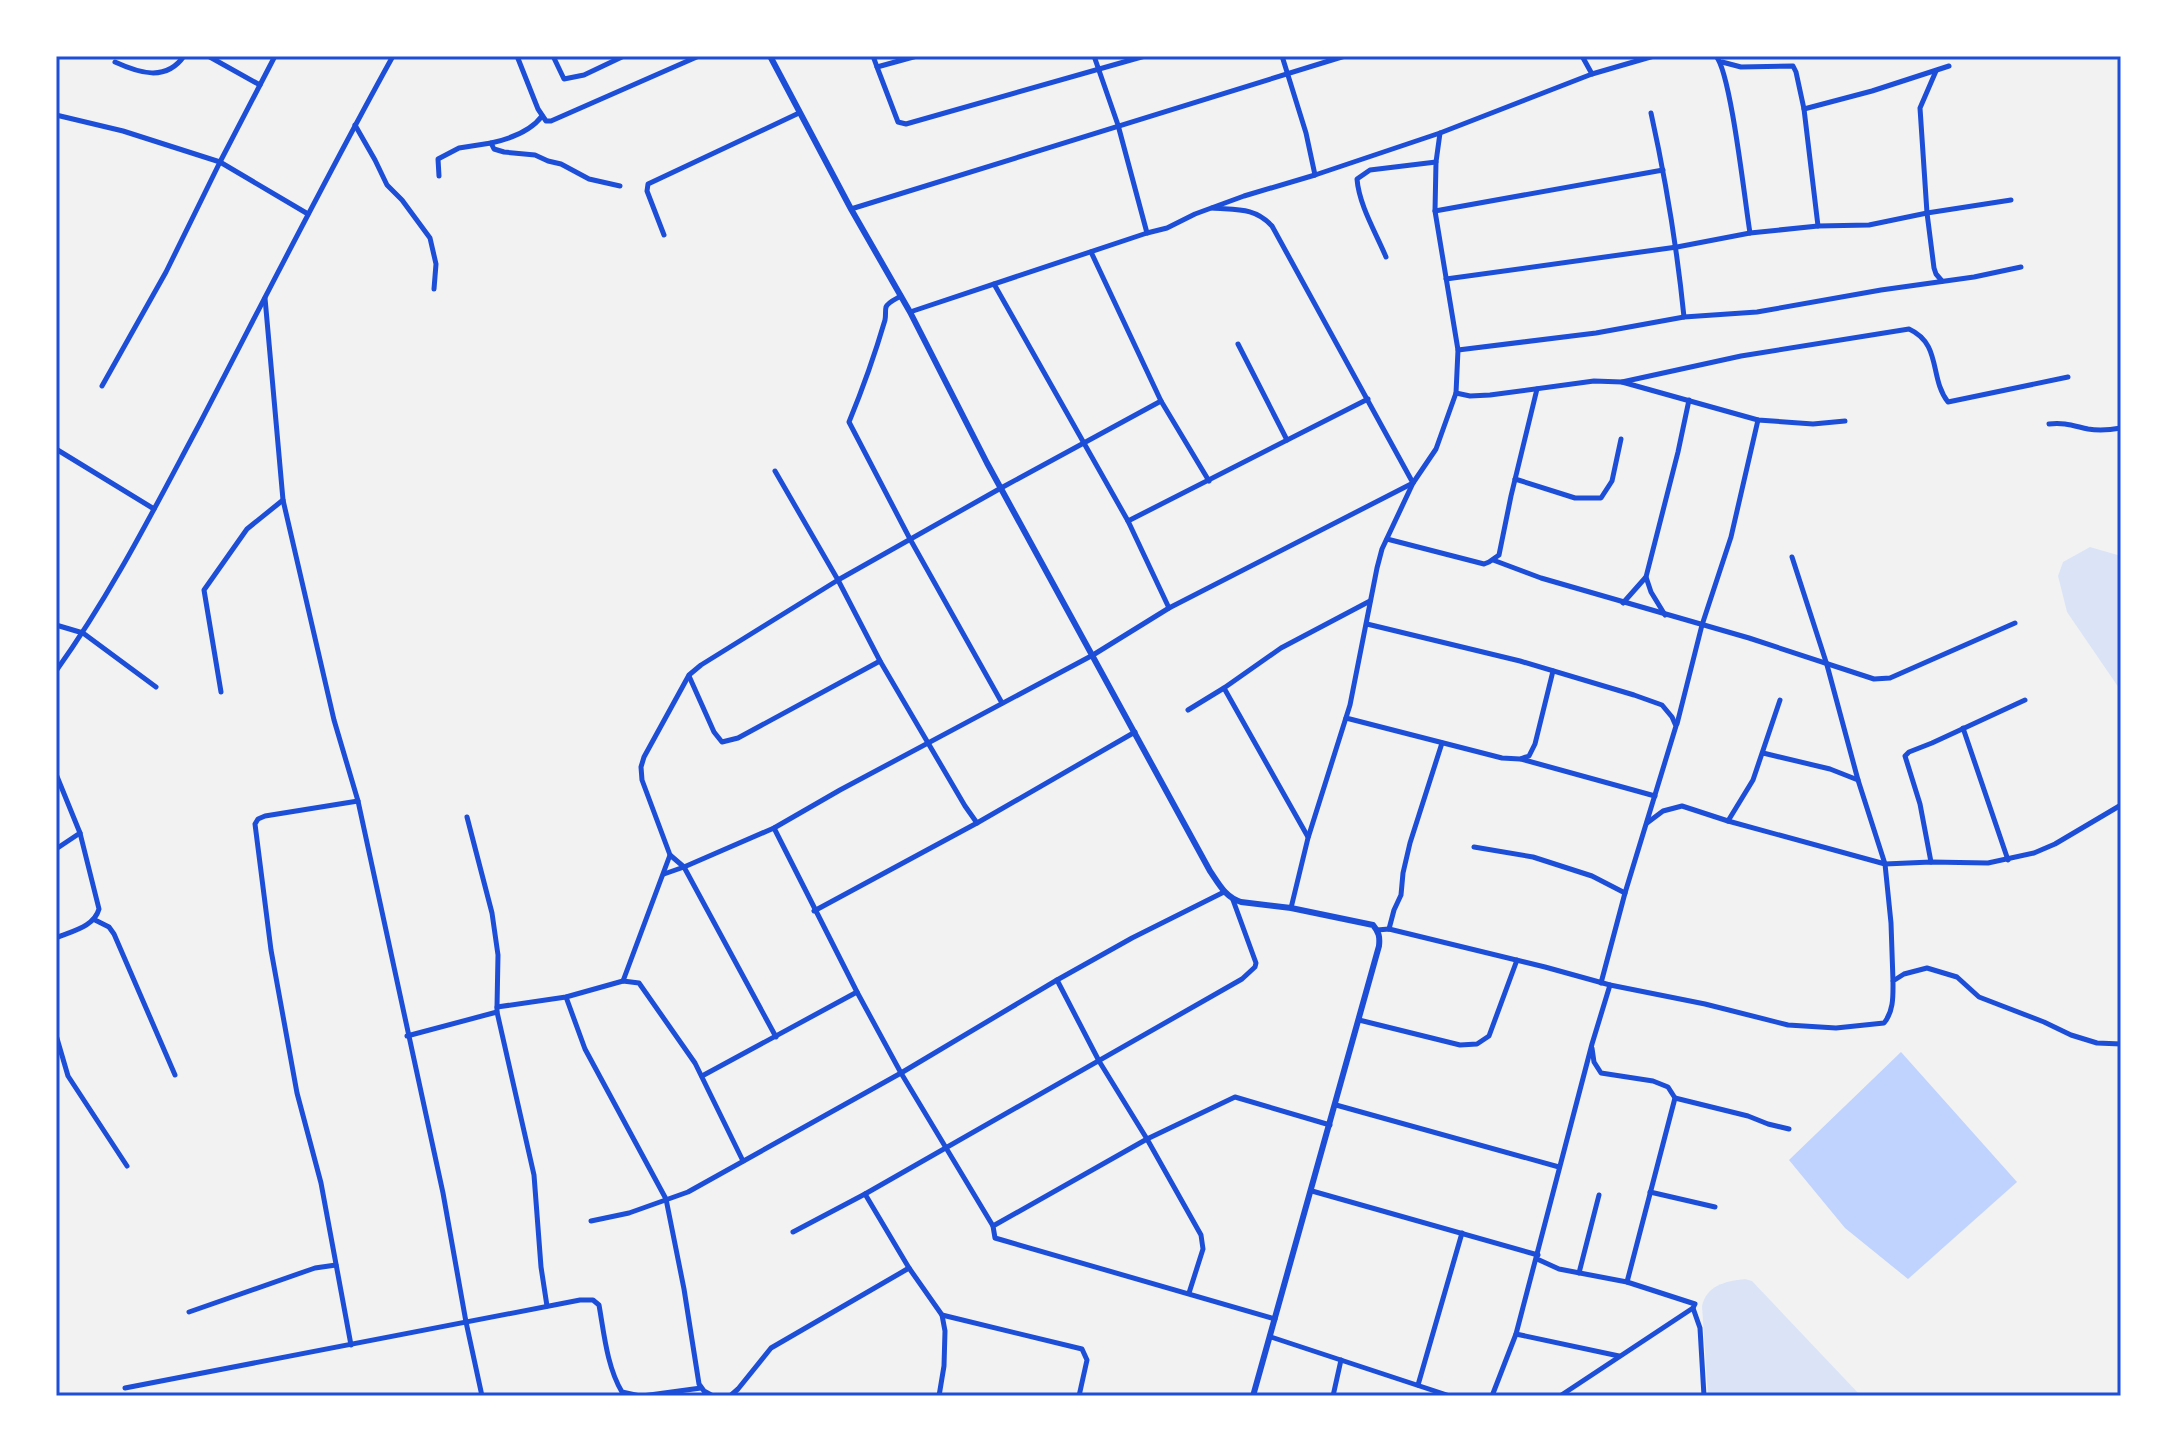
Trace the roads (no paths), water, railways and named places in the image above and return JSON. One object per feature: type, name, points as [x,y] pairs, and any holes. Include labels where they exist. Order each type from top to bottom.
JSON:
[{"type":"street","points":[[115,62],[143,73],[166,72],[184,56]]},
{"type":"street","points":[[208,56],[260,85]]},
{"type":"street","points":[[102,386],[166,272],[275,56]]},
{"type":"street","points":[[56,671],[83,633],[154,510],[393,56]]},
{"type":"street","points":[[517,56],[546,121],[699,56]]},
{"type":"street","points":[[553,56],[564,79],[584,75],[624,56]]},
{"type":"street","points":[[770,56],[1210,871],[1233,900],[1256,963],[1242,979],[793,1232]]},
{"type":"street","points":[[873,56],[898,122],[906,124],[1145,56]]},
{"type":"street","points":[[877,67],[897,59],[917,56]]},
{"type":"street","points":[[1094,56],[1118,125],[1147,233]]},
{"type":"street","points":[[1282,56],[1306,133],[1315,175]]},
{"type":"street","points":[[851,209],[1330,58],[1345,56]]},
{"type":"street","points":[[1582,56],[1592,74]]},
{"type":"street","points":[[910,312],[1167,228],[1244,196],[1440,133],[1592,74],[1654,56]]},
{"type":"street","points":[[1716,56],[1722,62],[1741,67],[1793,66],[1804,109],[1818,226]]},
{"type":"street","points":[[1722,62],[1750,233]]},
{"type":"street","points":[[1804,109],[1949,66]]},
{"type":"street","points":[[1936,71],[1920,108],[1934,268],[1943,281]]},
{"type":"street","points":[[664,235],[647,191],[648,184],[799,113]]},
{"type":"street","points":[[1651,113],[1677,247],[1684,317]]},
{"type":"street","points":[[56,115],[123,131],[220,162],[308,214]]},
{"type":"street","points":[[439,176],[438,159],[459,148],[491,143],[517,134],[537,124],[542,116]]},
{"type":"street","points":[[355,124],[387,185],[430,238],[436,264],[434,289]]},
{"type":"street","points":[[1291,908],[1308,838],[1346,718],[1377,568],[1413,483],[1436,449],[1456,393],[1458,350],[1435,211],[1440,133]]},
{"type":"street","points":[[491,143],[494,149],[535,155],[589,179],[620,186]]},
{"type":"street","points":[[1386,257],[1357,187],[1357,179],[1370,170],[1436,162]]},
{"type":"street","points":[[1435,211],[1663,170]]},
{"type":"street","points":[[1446,279],[1677,247],[1750,233],[1818,226],[1869,225],[2011,200]]},
{"type":"street","points":[[1212,208],[1262,215],[1272,226],[1413,483]]},
{"type":"street","points":[[1091,252],[1161,401],[1209,481]]},
{"type":"street","points":[[1458,350],[1596,333],[1684,317],[1757,312],[2021,267]]},
{"type":"street","points":[[994,284],[1128,521],[1169,608]]},
{"type":"street","points":[[901,296],[886,306],[870,371],[849,422],[1002,703]]},
{"type":"street","points":[[265,298],[283,500],[334,720],[358,801],[443,1193],[482,1396]]},
{"type":"street","points":[[1622,382],[1741,356],[1909,329],[1920,334],[1929,344],[1948,402],[2068,377]]},
{"type":"street","points":[[1238,344],[1287,440]]},
{"type":"street","points":[[1456,393],[1480,395],[1594,381],[1622,382],[1758,420],[1813,424],[1845,421]]},
{"type":"street","points":[[1387,539],[1484,564],[1499,555],[1537,389]]},
{"type":"street","points":[[1128,521],[1368,399]]},
{"type":"street","points":[[1623,603],[1646,577],[1689,400]]},
{"type":"street","points":[[776,1037],[684,867],[670,855],[642,780],[644,757],[689,675],[772,619],[838,580],[1161,401]]},
{"type":"street","points":[[1601,983],[1676,726],[1702,625],[1731,537],[1758,420]]},
{"type":"street","points":[[2049,424],[2072,423],[2086,429],[2104,431],[2121,428]]},
{"type":"street","points":[[1515,479],[1575,498],[1601,498],[1612,481],[1621,439]]},
{"type":"street","points":[[56,449],[154,510]]},
{"type":"street","points":[[775,471],[838,580],[880,661],[977,823]]},
{"type":"street","points":[[664,874],[774,828],[1093,655],[1169,608],[1413,483]]},
{"type":"street","points":[[221,692],[204,590],[247,529],[283,500]]},
{"type":"street","points":[[1377,930],[1389,929],[1601,983],[1788,1025],[1836,1028],[1884,1023],[1889,1017],[1893,997],[1891,923],[1885,864],[1792,557]]},
{"type":"street","points":[[1493,560],[1531,575],[1749,638],[1874,679],[1890,678],[2015,623]]},
{"type":"street","points":[[1646,577],[1665,615]]},
{"type":"street","points":[[1188,710],[1281,648],[1371,600]]},
{"type":"street","points":[[1366,624],[1553,671],[1662,705],[1676,726]]},
{"type":"street","points":[[56,625],[83,633],[156,687]]},
{"type":"street","points":[[689,675],[714,732],[722,742],[738,738],[880,661]]},
{"type":"street","points":[[1520,759],[1529,756],[1535,744],[1553,671]]},
{"type":"street","points":[[1224,688],[1308,838]]},
{"type":"street","points":[[1728,821],[1753,780],[1780,700]]},
{"type":"street","points":[[1931,862],[1920,804],[1905,756],[2025,700]]},
{"type":"street","points":[[1346,718],[1502,758],[1520,759],[1655,796]]},
{"type":"street","points":[[1963,728],[2008,860]]},
{"type":"street","points":[[814,911],[977,823],[1135,732]]},
{"type":"street","points":[[1389,929],[1401,895],[1410,843],[1442,743]]},
{"type":"street","points":[[1763,753],[1830,769],[1858,780]]},
{"type":"street","points":[[56,774],[80,833],[98,903],[95,920],[56,938]]},
{"type":"street","points":[[351,1345],[321,1183],[297,1093],[273,965],[255,824],[265,816],[358,801]]},
{"type":"street","points":[[1647,824],[1663,811],[1682,806],[1885,864],[1988,863],[2034,853],[2055,844],[2121,805]]},
{"type":"street","points":[[467,817],[492,913],[498,955],[497,1010],[534,1175],[547,1306]]},
{"type":"street","points":[[774,828],[857,992],[901,1073],[993,1226],[995,1238],[1275,1319]]},
{"type":"street","points":[[56,849],[80,833]]},
{"type":"street","points":[[1474,847],[1533,857],[1592,876],[1625,893]]},
{"type":"street","points":[[623,981],[670,855]]},
{"type":"street","points":[[591,1221],[629,1213],[688,1192],[901,1073],[1132,938],[1224,892]]},
{"type":"street","points":[[1233,900],[1373,925],[1380,939],[1253,1396]]},
{"type":"street","points":[[95,920],[109,927],[114,934],[175,1075]]},
{"type":"street","points":[[1359,1020],[1460,1045],[1477,1044],[1489,1036],[1517,960]]},
{"type":"street","points":[[1893,981],[1904,974],[1927,968],[1957,977],[1979,997],[2071,1035],[2097,1043],[2121,1044]]},
{"type":"street","points":[[1057,980],[1099,1061],[1201,1235],[1203,1249],[1189,1293]]},
{"type":"street","points":[[407,1036],[497,1010],[566,997],[623,981],[639,983],[702,1076],[743,1161]]},
{"type":"street","points":[[1492,1396],[1516,1334],[1610,985]]},
{"type":"street","points":[[702,1076],[857,992]]},
{"type":"street","points":[[566,997],[585,1049],[666,1199],[701,1388]]},
{"type":"street","points":[[56,1035],[68,1076],[127,1166]]},
{"type":"street","points":[[1592,1044],[1594,1062],[1601,1073],[1653,1081],[1668,1087],[1675,1098],[1789,1129]]},
{"type":"street","points":[[993,1226],[1147,1139],[1235,1097],[1330,1125]]},
{"type":"street","points":[[1627,1282],[1675,1098]]},
{"type":"street","points":[[1336,1105],[1559,1167]]},
{"type":"street","points":[[1312,1191],[1462,1233],[1537,1257],[1559,1269],[1627,1282],[1695,1304],[1693,1308],[1700,1328],[1704,1396]]},
{"type":"street","points":[[1650,1192],[1715,1207]]},
{"type":"street","points":[[865,1194],[909,1268],[942,1315],[944,1366],[939,1396]]},
{"type":"street","points":[[1579,1273],[1599,1195]]},
{"type":"street","points":[[1418,1385],[1462,1233]]},
{"type":"street","points":[[189,1312],[315,1268],[336,1265]]},
{"type":"street","points":[[730,1396],[771,1348],[909,1268]]},
{"type":"street","points":[[125,1388],[580,1300],[597,1301],[611,1364],[622,1392],[641,1396],[701,1388],[713,1396]]},
{"type":"street","points":[[1560,1396],[1693,1308]]},
{"type":"street","points":[[942,1315],[1082,1349],[1087,1360],[1079,1396]]},
{"type":"street","points":[[1516,1334],[1619,1356]]},
{"type":"street","points":[[1271,1337],[1450,1396]]},
{"type":"street","points":[[1333,1396],[1341,1360]]},
{"type":"water","points":[[1901,1052],[2017,1182],[1908,1279],[1845,1228],[1789,1160]]}]
